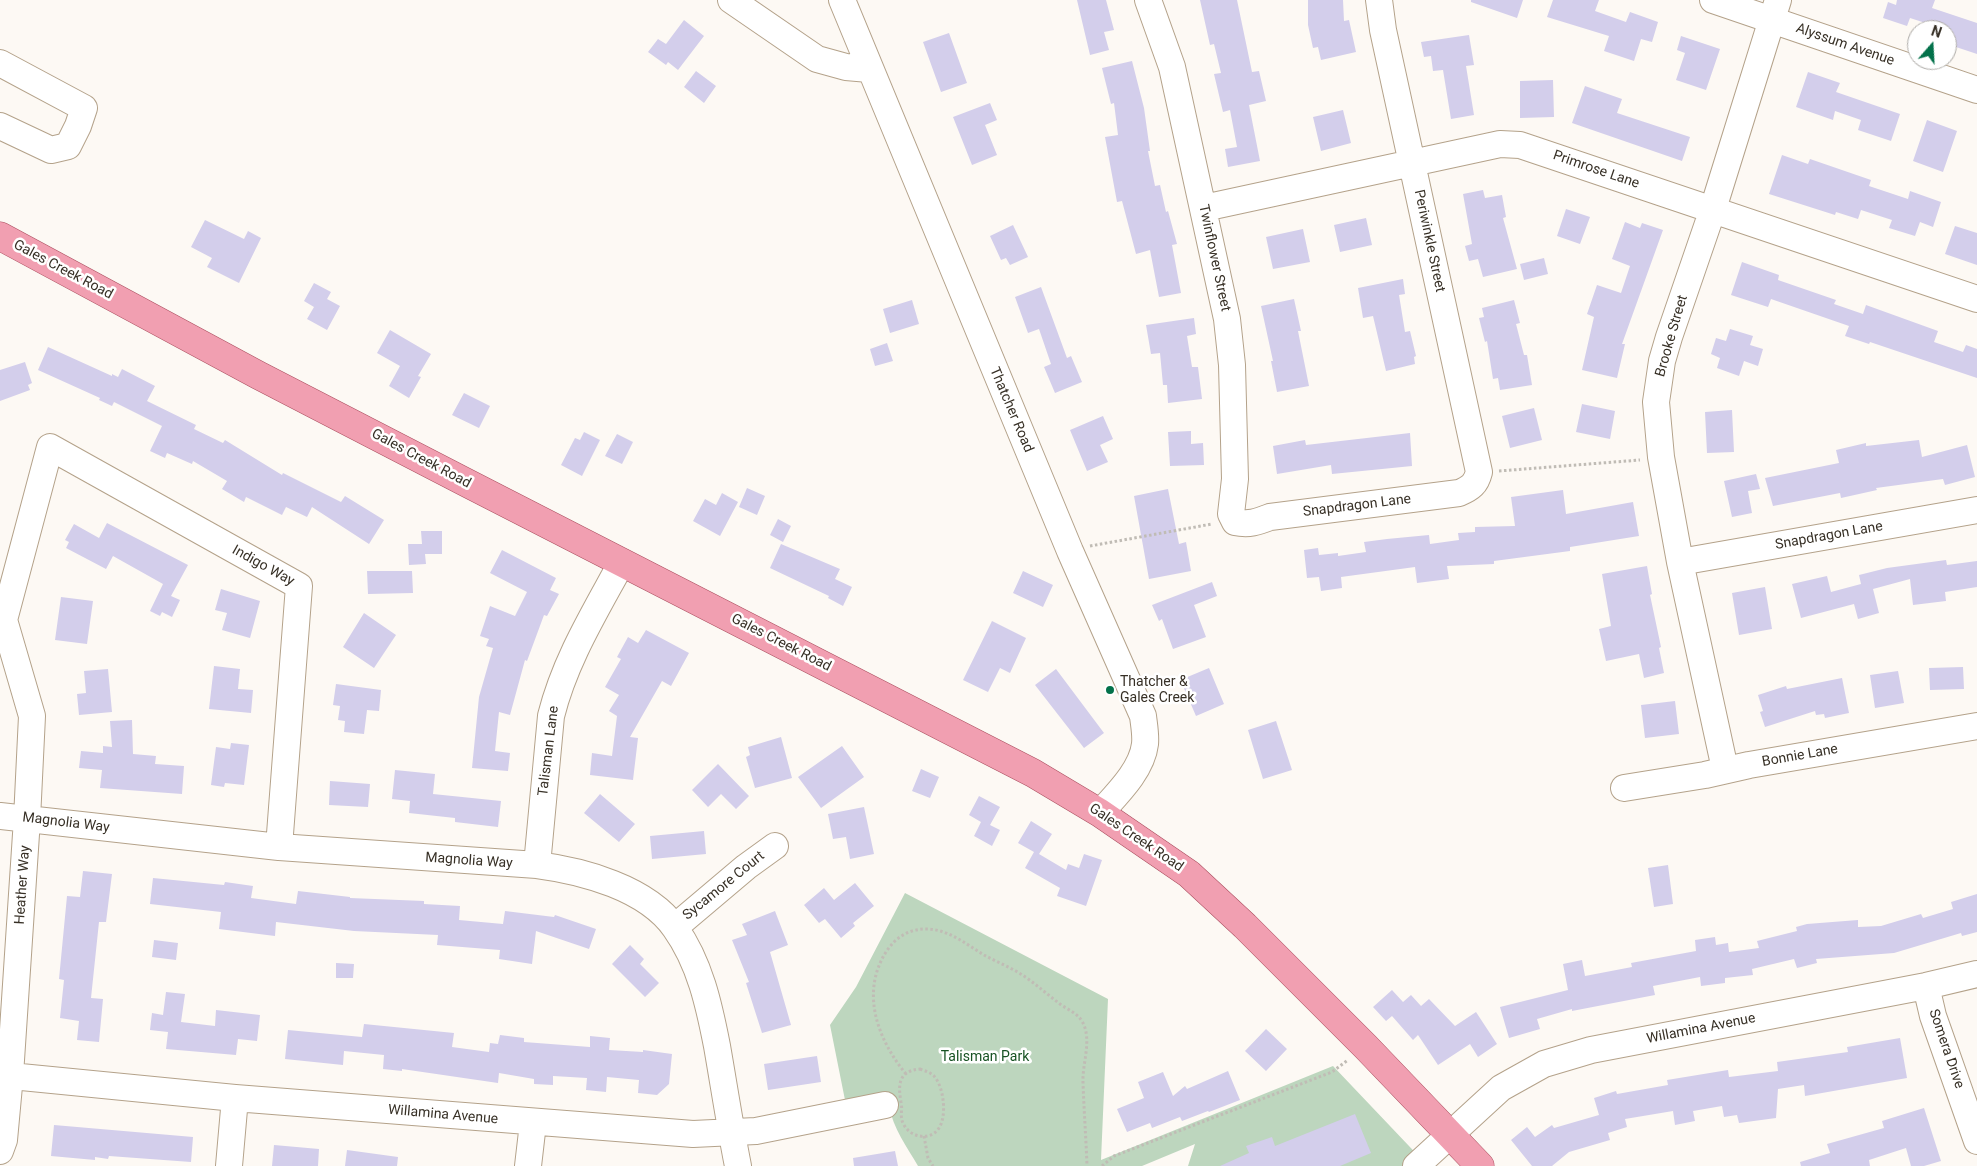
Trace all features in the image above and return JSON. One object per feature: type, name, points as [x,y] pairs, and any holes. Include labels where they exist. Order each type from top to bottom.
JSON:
[{"type":"main road","name":"Gales Creek Road","points":[[0,236],[267,379],[1024,769],[1100,813],[1189,874],[1245,926],[1366,1047],[1449,1136],[1480,1166]]},
{"type":"street","points":[[731,0],[817,59],[846,67],[869,69]]},
{"type":"street","name":"Thatcher Road","points":[[842,0],[1070,551],[1143,716],[1145,745],[1138,765],[1100,813]]},
{"type":"street","name":"Twinflower Street","points":[[1148,0],[1172,67],[1227,319],[1232,366],[1235,479],[1231,514],[1235,522]]},
{"type":"street","name":"Periwinkle Street","points":[[1379,0],[1383,30],[1477,477]]},
{"type":"street","name":"Alyssum Avenue","points":[[1713,0],[1775,10],[1977,90]]},
{"type":"street","name":"Brooke Street","points":[[1726,769],[1680,562],[1661,457],[1656,402],[1662,361],[1775,10]]},
{"type":"street","points":[[0,63],[84,108],[68,146],[51,150],[0,126]]},
{"type":"street","name":"Primrose Lane","points":[[1204,208],[1500,144],[1520,146],[1977,299]]},
{"type":"street","name":"Heather Way","points":[[0,1151],[4,1140],[5,1075],[27,819],[32,716],[4,620],[50,447]]},
{"type":"street","name":"Indigo Way","points":[[50,447],[299,586],[279,847]]},
{"type":"street","name":"Snapdragon Lane","points":[[1235,522],[1244,524],[1256,523],[1270,517],[1459,493],[1469,489],[1477,477]]},
{"type":"street","name":"Snapdragon Lane","points":[[1680,562],[1977,510]]},
{"type":"street","name":"Talisman Lane","points":[[537,865],[551,716],[557,692],[572,655],[622,562]]},
{"type":"street","name":"Bonnie Lane","points":[[1624,788],[1977,726]]},
{"type":"street","name":"Magnolia Way","points":[[0,816],[279,847],[537,865],[570,870],[598,878],[632,892],[653,906],[675,927],[688,950],[708,999],[738,1166]]},
{"type":"street","name":"Sycamore Court","points":[[675,927],[774,846]]},
{"type":"street","name":"Willamina Avenue","points":[[1416,1166],[1501,1088],[1536,1068],[1565,1056],[1926,986],[1977,974]]},
{"type":"street","name":"Somera Drive","points":[[1926,986],[1933,1016],[1977,1141]]},
{"type":"street","name":"Willamina Avenue","points":[[5,1075],[235,1098],[533,1123],[694,1134],[756,1131],[885,1105]]},
{"type":"street","points":[[229,1166],[235,1098]]},
{"type":"street","points":[[528,1166],[533,1123]]},
{"type":"path","points":[[1477,477],[1661,457]]},
{"type":"path","points":[[1070,551],[1194,526],[1235,522]]},
{"type":"path","points":[[906,1074],[882,1039],[875,1011],[873,985],[876,972],[891,944],[899,937],[912,931],[927,929],[943,932],[959,939],[1022,975],[1059,1004],[1074,1012],[1083,1023],[1086,1035],[1083,1081],[1087,1131],[1087,1166]]},
{"type":"path","points":[[1102,1166],[1114,1156],[1332,1072],[1366,1047]]},
{"type":"path","points":[[913,1070],[926,1071],[936,1078],[941,1090],[942,1122],[931,1136],[924,1136],[910,1132],[904,1126],[902,1119],[902,1103],[899,1090],[906,1074],[913,1070]]},
{"type":"path","points":[[924,1136],[928,1158],[933,1166]]},
{"type":"green space","name":"Talisman Park","points":[[905,893],[1108,999],[1101,1160],[1333,1066],[1428,1166],[1188,1166],[1195,1144],[1142,1166],[918,1166],[897,1130],[889,1106],[845,1100],[830,1025],[856,987]]},
{"type":"building","points":[[1077,0],[1106,0],[1114,30],[1104,32],[1109,50],[1090,55]]},
{"type":"building","points":[[1200,0],[1237,0],[1252,72],[1259,71],[1266,101],[1249,105],[1260,161],[1228,167],[1225,149],[1237,147],[1230,110],[1223,112],[1214,74],[1221,73],[1214,44],[1210,45]]},
{"type":"building","points":[[1308,0],[1343,0],[1344,21],[1349,20],[1356,52],[1321,60],[1318,47],[1313,48],[1308,25]]},
{"type":"building","points":[[1471,0],[1523,0],[1517,18],[1471,2]]},
{"type":"building","points":[[1553,0],[1599,0],[1595,11],[1626,22],[1630,12],[1658,22],[1652,42],[1641,39],[1634,61],[1604,51],[1609,36],[1547,17]]},
{"type":"building","points":[[1897,0],[1935,0],[1932,8],[1977,23],[1977,54],[1957,47],[1957,20],[1916,20],[1910,18],[1907,20],[1907,26],[1883,18],[1888,2],[1896,5]]},
{"type":"building","points":[[684,20],[704,36],[678,70],[668,62],[666,65],[648,52],[658,39],[666,44]]},
{"type":"building","points":[[949,33],[967,83],[941,92],[923,42]]},
{"type":"building","points":[[1469,35],[1474,65],[1466,66],[1474,115],[1451,119],[1443,70],[1433,71],[1431,56],[1424,57],[1421,42]]},
{"type":"building","points":[[1681,36],[1720,49],[1706,90],[1676,80],[1685,53],[1677,50]]},
{"type":"building","points":[[1132,61],[1144,108],[1150,151],[1148,151],[1155,186],[1160,185],[1166,212],[1168,211],[1177,244],[1172,245],[1181,293],[1159,297],[1150,250],[1136,254],[1122,201],[1117,202],[1105,137],[1118,135],[1114,103],[1111,104],[1102,68]]},
{"type":"building","points":[[696,71],[716,86],[704,103],[684,87]]},
{"type":"building","points":[[1808,72],[1840,83],[1836,92],[1900,114],[1891,141],[1858,130],[1861,120],[1835,111],[1833,120],[1796,107]]},
{"type":"building","points":[[1553,80],[1554,117],[1520,118],[1520,81]]},
{"type":"building","points":[[1585,86],[1622,99],[1617,113],[1690,137],[1682,161],[1572,123]]},
{"type":"building","points":[[990,103],[997,120],[985,125],[997,155],[972,165],[953,117]]},
{"type":"building","points":[[1343,110],[1351,143],[1321,151],[1313,117]]},
{"type":"building","points":[[1927,120],[1957,131],[1943,172],[1913,161]]},
{"type":"building","points":[[1782,155],[1808,164],[1810,159],[1871,180],[1869,186],[1908,199],[1910,191],[1941,202],[1933,227],[1920,222],[1915,236],[1889,228],[1892,220],[1861,210],[1858,219],[1836,212],[1835,215],[1769,194]]},
{"type":"building","points":[[1483,190],[1485,198],[1502,195],[1506,217],[1503,218],[1517,269],[1483,277],[1478,259],[1469,261],[1465,246],[1472,244],[1463,194]]},
{"type":"building","points":[[1566,209],[1590,217],[1580,244],[1557,236]]},
{"type":"building","points":[[1366,218],[1372,245],[1340,252],[1334,225]]},
{"type":"building","points":[[205,220],[244,239],[248,231],[261,238],[239,283],[207,267],[212,258],[191,247]]},
{"type":"building","points":[[1625,222],[1640,228],[1642,223],[1663,230],[1622,344],[1625,344],[1617,378],[1582,370],[1594,317],[1587,314],[1597,285],[1621,293],[1630,266],[1612,259]]},
{"type":"building","points":[[1013,225],[1028,257],[1010,265],[1006,258],[1001,260],[990,236]]},
{"type":"building","points":[[1955,226],[1977,233],[1977,265],[1945,254]]},
{"type":"building","points":[[1303,229],[1310,262],[1273,269],[1266,237]]},
{"type":"building","points":[[1544,258],[1548,274],[1524,280],[1520,264]]},
{"type":"building","points":[[1742,262],[1779,275],[1778,280],[1836,300],[1834,304],[1863,314],[1866,305],[1938,331],[1934,342],[1963,352],[1966,345],[1977,349],[1977,378],[1870,342],[1869,344],[1845,336],[1849,326],[1771,299],[1768,307],[1731,295]]},
{"type":"building","points":[[1403,279],[1405,294],[1399,295],[1405,332],[1410,331],[1416,356],[1414,357],[1415,364],[1386,371],[1373,316],[1363,318],[1358,288]]},
{"type":"building","points":[[314,283],[331,292],[327,299],[340,306],[327,330],[307,319],[314,307],[304,301]]},
{"type":"building","points":[[1041,287],[1067,358],[1071,356],[1082,382],[1055,393],[1044,367],[1051,364],[1039,329],[1028,333],[1015,297]]},
{"type":"building","points":[[1294,299],[1309,386],[1277,392],[1271,361],[1273,361],[1261,306]]},
{"type":"building","points":[[912,300],[919,324],[890,333],[883,309]]},
{"type":"building","points":[[1514,300],[1520,323],[1516,324],[1524,355],[1527,355],[1532,385],[1500,390],[1498,378],[1493,379],[1487,341],[1485,342],[1479,318],[1484,317],[1482,308]]},
{"type":"building","points":[[1194,318],[1196,334],[1187,336],[1192,367],[1198,367],[1202,399],[1168,403],[1167,385],[1163,385],[1160,353],[1151,354],[1146,325]]},
{"type":"building","points":[[1730,329],[1753,336],[1750,345],[1763,349],[1758,366],[1744,361],[1739,376],[1717,368],[1720,358],[1711,354],[1716,338],[1726,341]]},
{"type":"building","points":[[390,330],[431,354],[418,376],[421,377],[409,398],[389,386],[400,366],[377,353]]},
{"type":"building","points":[[887,343],[893,361],[875,366],[870,349]]},
{"type":"building","points":[[48,347],[112,376],[112,374],[118,377],[122,369],[155,386],[147,401],[196,425],[194,429],[223,443],[225,440],[282,475],[283,473],[341,502],[345,496],[384,520],[369,544],[312,507],[307,517],[286,507],[282,515],[246,497],[244,502],[222,489],[227,481],[193,461],[192,464],[167,453],[165,458],[150,451],[162,426],[114,402],[112,406],[99,400],[100,398],[38,370]]},
{"type":"building","points":[[25,362],[32,383],[28,385],[30,390],[0,401],[0,370]]},
{"type":"building","points":[[464,393],[490,406],[479,428],[452,415]]},
{"type":"building","points":[[1582,404],[1615,411],[1610,439],[1576,432]]},
{"type":"building","points":[[1534,408],[1542,440],[1510,448],[1502,416]]},
{"type":"building","points":[[1732,410],[1734,452],[1707,453],[1705,412]]},
{"type":"building","points":[[1103,416],[1113,439],[1100,445],[1108,462],[1087,471],[1070,430]]},
{"type":"building","points":[[1191,431],[1191,444],[1203,443],[1204,465],[1170,466],[1168,432]]},
{"type":"building","points":[[584,432],[600,440],[582,476],[561,465],[575,438],[580,440]]},
{"type":"building","points":[[1410,433],[1412,466],[1332,474],[1331,465],[1277,474],[1273,446],[1305,440],[1306,445]]},
{"type":"building","points":[[617,434],[633,442],[622,464],[605,456]]},
{"type":"building","points":[[1919,440],[1922,457],[1967,445],[1975,477],[1945,485],[1943,479],[1876,488],[1877,490],[1841,498],[1840,493],[1773,506],[1765,478],[1839,463],[1836,450],[1866,443],[1866,446]]},
{"type":"building","points":[[1756,474],[1760,489],[1748,491],[1752,513],[1732,517],[1724,481]]},
{"type":"building","points":[[747,488],[765,496],[757,515],[739,507]]},
{"type":"building","points":[[1168,489],[1179,544],[1186,542],[1191,571],[1149,579],[1134,496]]},
{"type":"building","points":[[1563,490],[1566,514],[1633,502],[1639,536],[1570,547],[1570,551],[1494,561],[1494,564],[1447,566],[1449,579],[1417,583],[1415,567],[1341,577],[1342,588],[1321,591],[1319,577],[1307,578],[1304,550],[1318,548],[1319,555],[1338,553],[1338,556],[1366,552],[1364,542],[1429,535],[1430,544],[1459,540],[1458,533],[1475,532],[1475,527],[1515,526],[1511,497]]},
{"type":"building","points":[[722,493],[738,502],[720,536],[693,521],[705,499],[716,505]]},
{"type":"building","points":[[778,519],[791,526],[783,542],[770,535]]},
{"type":"building","points":[[107,523],[188,565],[171,596],[180,600],[172,617],[162,612],[160,616],[150,611],[163,584],[113,556],[106,569],[66,548],[69,542],[65,540],[74,524],[99,538]]},
{"type":"building","points":[[421,531],[442,531],[442,554],[425,554],[426,564],[409,565],[408,544],[422,544]]},
{"type":"building","points":[[781,544],[840,569],[835,579],[852,587],[843,606],[828,598],[829,596],[770,568]]},
{"type":"building","points":[[502,550],[556,578],[550,590],[559,594],[547,616],[544,615],[527,661],[525,660],[510,715],[499,712],[495,751],[510,753],[508,771],[472,768],[479,697],[493,648],[486,646],[489,639],[480,636],[490,606],[515,616],[527,592],[490,573]]},
{"type":"building","points":[[1946,560],[1947,565],[1977,561],[1977,587],[1945,592],[1946,601],[1913,605],[1910,579],[1873,589],[1879,613],[1858,619],[1854,604],[1801,618],[1792,584],[1827,576],[1831,592],[1861,584],[1859,575],[1887,568]]},
{"type":"building","points":[[1647,566],[1652,594],[1650,595],[1661,647],[1659,648],[1664,673],[1644,678],[1639,654],[1606,661],[1599,629],[1611,626],[1602,574]]},
{"type":"building","points":[[367,571],[412,571],[413,593],[368,594]]},
{"type":"building","points":[[1023,571],[1053,585],[1043,607],[1013,593]]},
{"type":"building","points":[[1212,582],[1217,596],[1194,605],[1206,637],[1173,649],[1162,619],[1159,621],[1152,605]]},
{"type":"building","points":[[1765,587],[1772,629],[1739,635],[1732,593]]},
{"type":"building","points":[[221,589],[260,601],[250,638],[222,630],[227,613],[215,610]]},
{"type":"building","points":[[61,597],[93,601],[87,644],[55,640]]},
{"type":"building","points":[[364,613],[396,635],[374,668],[343,647]]},
{"type":"building","points":[[992,621],[1026,638],[1010,673],[1000,668],[988,692],[963,680]]},
{"type":"building","points":[[646,630],[689,653],[671,686],[662,681],[630,737],[638,738],[633,780],[590,775],[592,753],[612,756],[617,716],[609,711],[619,695],[605,687],[621,659],[617,657],[628,637],[638,643]]},
{"type":"building","points":[[214,666],[240,669],[238,689],[253,690],[251,713],[209,709]]},
{"type":"building","points":[[1963,667],[1964,689],[1930,690],[1929,668]]},
{"type":"building","points":[[1209,668],[1224,704],[1196,716],[1183,686],[1187,684],[1185,678]]},
{"type":"building","points":[[108,669],[112,712],[79,715],[77,694],[86,693],[84,671]]},
{"type":"building","points":[[1056,669],[1104,733],[1084,748],[1035,685]]},
{"type":"building","points":[[1898,671],[1904,703],[1875,708],[1870,675]]},
{"type":"building","points":[[1842,678],[1849,713],[1825,718],[1824,714],[1816,715],[1815,711],[1765,727],[1760,712],[1763,711],[1758,695],[1786,686],[1787,689]]},
{"type":"building","points":[[336,684],[381,690],[379,711],[367,710],[364,734],[344,732],[345,721],[338,720],[340,706],[333,705]]},
{"type":"building","points":[[1675,701],[1679,734],[1645,738],[1641,705]]},
{"type":"building","points":[[132,720],[133,754],[156,756],[155,764],[184,766],[182,794],[100,788],[102,770],[79,768],[81,751],[103,753],[103,746],[112,747],[110,721]]},
{"type":"building","points":[[1276,721],[1292,770],[1263,779],[1248,730]]},
{"type":"building","points":[[781,737],[792,778],[755,788],[746,757],[750,755],[748,747]]},
{"type":"building","points":[[231,743],[249,745],[244,785],[225,783],[224,787],[211,785],[216,747],[230,749]]},
{"type":"building","points":[[842,746],[864,777],[821,808],[798,777]]},
{"type":"building","points":[[718,764],[749,796],[736,809],[721,794],[708,807],[692,790]]},
{"type":"building","points":[[921,769],[939,777],[930,798],[912,791]]},
{"type":"building","points":[[395,770],[435,774],[433,794],[501,801],[498,827],[455,822],[455,818],[409,813],[410,801],[392,799]]},
{"type":"building","points":[[330,781],[370,784],[368,807],[329,805]]},
{"type":"building","points":[[600,794],[635,824],[619,842],[584,813]]},
{"type":"building","points":[[979,796],[1000,807],[990,825],[1000,830],[992,846],[974,836],[981,822],[969,815]]},
{"type":"building","points":[[864,807],[874,854],[850,859],[846,837],[833,839],[828,814]]},
{"type":"building","points":[[1031,821],[1052,834],[1039,854],[1066,870],[1068,864],[1079,868],[1084,854],[1102,860],[1086,906],[1057,896],[1060,888],[1025,868],[1034,852],[1018,843]]},
{"type":"building","points":[[704,831],[706,854],[652,859],[650,836]]},
{"type":"building","points":[[1668,865],[1673,904],[1654,907],[1648,868]]},
{"type":"building","points":[[83,871],[112,874],[106,922],[99,922],[91,998],[103,999],[99,1042],[77,1040],[79,1021],[60,1018],[64,980],[59,979],[67,896],[80,897]]},
{"type":"building","points":[[153,878],[224,885],[225,882],[253,886],[251,898],[296,904],[298,891],[350,898],[424,901],[424,904],[460,906],[459,920],[503,924],[505,911],[554,917],[555,915],[596,929],[589,949],[536,931],[532,964],[499,959],[500,950],[437,945],[438,935],[354,931],[276,922],[275,936],[219,929],[221,912],[150,904]]},
{"type":"building","points":[[855,883],[874,906],[853,923],[855,926],[841,938],[825,919],[819,923],[804,905],[824,888],[834,900]]},
{"type":"building","points":[[1977,894],[1977,932],[1962,936],[1961,933],[1894,953],[1816,959],[1817,963],[1797,968],[1794,959],[1752,969],[1753,975],[1725,978],[1725,983],[1701,986],[1700,977],[1653,986],[1655,995],[1572,1011],[1572,1009],[1537,1019],[1540,1029],[1509,1038],[1500,1007],[1568,990],[1563,964],[1582,960],[1585,976],[1632,967],[1631,963],[1696,951],[1695,940],[1715,937],[1716,945],[1728,943],[1729,952],[1759,948],[1757,941],[1797,931],[1796,927],[1807,924],[1858,920],[1858,927],[1881,926],[1921,914],[1923,918],[1953,909],[1951,902]]},
{"type":"building","points":[[775,911],[788,945],[770,952],[791,1025],[762,1033],[746,983],[749,982],[732,940],[747,935],[742,924]]},
{"type":"building","points":[[154,940],[178,943],[176,960],[152,957]]},
{"type":"building","points":[[630,945],[644,959],[640,964],[659,983],[645,997],[612,964]]},
{"type":"building","points":[[336,963],[354,964],[353,978],[336,978]]},
{"type":"building","points":[[1392,990],[1403,1002],[1411,995],[1421,1006],[1429,999],[1455,1026],[1476,1012],[1497,1044],[1478,1057],[1470,1044],[1438,1065],[1418,1035],[1413,1040],[1392,1016],[1386,1021],[1373,1007]]},
{"type":"building","points":[[166,992],[185,994],[181,1022],[215,1026],[216,1010],[260,1015],[257,1041],[238,1039],[236,1055],[166,1049],[168,1032],[150,1030],[152,1013],[163,1015]]},
{"type":"building","points":[[364,1024],[454,1033],[452,1047],[489,1052],[490,1043],[498,1044],[500,1035],[524,1038],[524,1042],[590,1047],[590,1036],[610,1038],[609,1050],[643,1052],[643,1050],[672,1054],[669,1084],[657,1095],[638,1093],[639,1080],[607,1077],[606,1092],[586,1090],[587,1078],[553,1076],[553,1085],[534,1084],[534,1079],[499,1073],[498,1083],[402,1069],[402,1071],[383,1069],[384,1055],[344,1051],[343,1065],[285,1059],[288,1030],[362,1037]]},
{"type":"building","points":[[1266,1029],[1287,1049],[1266,1071],[1245,1051]]},
{"type":"building","points":[[1900,1038],[1907,1078],[1805,1096],[1804,1085],[1778,1089],[1776,1118],[1739,1123],[1737,1115],[1724,1117],[1722,1106],[1693,1111],[1695,1121],[1675,1125],[1673,1111],[1625,1119],[1627,1127],[1608,1133],[1610,1140],[1569,1152],[1552,1166],[1532,1166],[1511,1140],[1527,1127],[1535,1137],[1552,1125],[1554,1128],[1599,1115],[1594,1098],[1616,1091],[1617,1094],[1668,1085],[1667,1080],[1728,1070],[1729,1077],[1778,1071],[1777,1062],[1848,1052],[1847,1047]]},
{"type":"building","points":[[817,1056],[821,1082],[768,1090],[764,1064]]},
{"type":"building","points":[[1228,1071],[1240,1100],[1182,1121],[1180,1117],[1152,1128],[1150,1123],[1127,1132],[1117,1109],[1144,1098],[1138,1082],[1163,1072],[1173,1096],[1185,1086],[1187,1089]]},
{"type":"building","points":[[1924,1108],[1941,1161],[1924,1166],[1911,1166],[1906,1148],[1869,1160],[1870,1166],[1801,1166],[1800,1162],[1830,1153],[1827,1144],[1884,1128],[1882,1121]]},
{"type":"building","points":[[1355,1114],[1371,1153],[1340,1166],[1220,1166],[1249,1153],[1246,1146],[1272,1137],[1275,1146]]},
{"type":"building","points":[[54,1125],[193,1137],[191,1162],[109,1156],[108,1159],[95,1157],[95,1160],[51,1156]]},
{"type":"building","points":[[274,1145],[319,1149],[318,1166],[272,1166]]},
{"type":"building","points":[[347,1150],[398,1157],[397,1166],[345,1166]]},
{"type":"building","points":[[895,1151],[898,1166],[854,1166],[853,1158]]},
{"type":"place","name":"Thatcher & Gales Creek","points":[[1110,690]]}]
